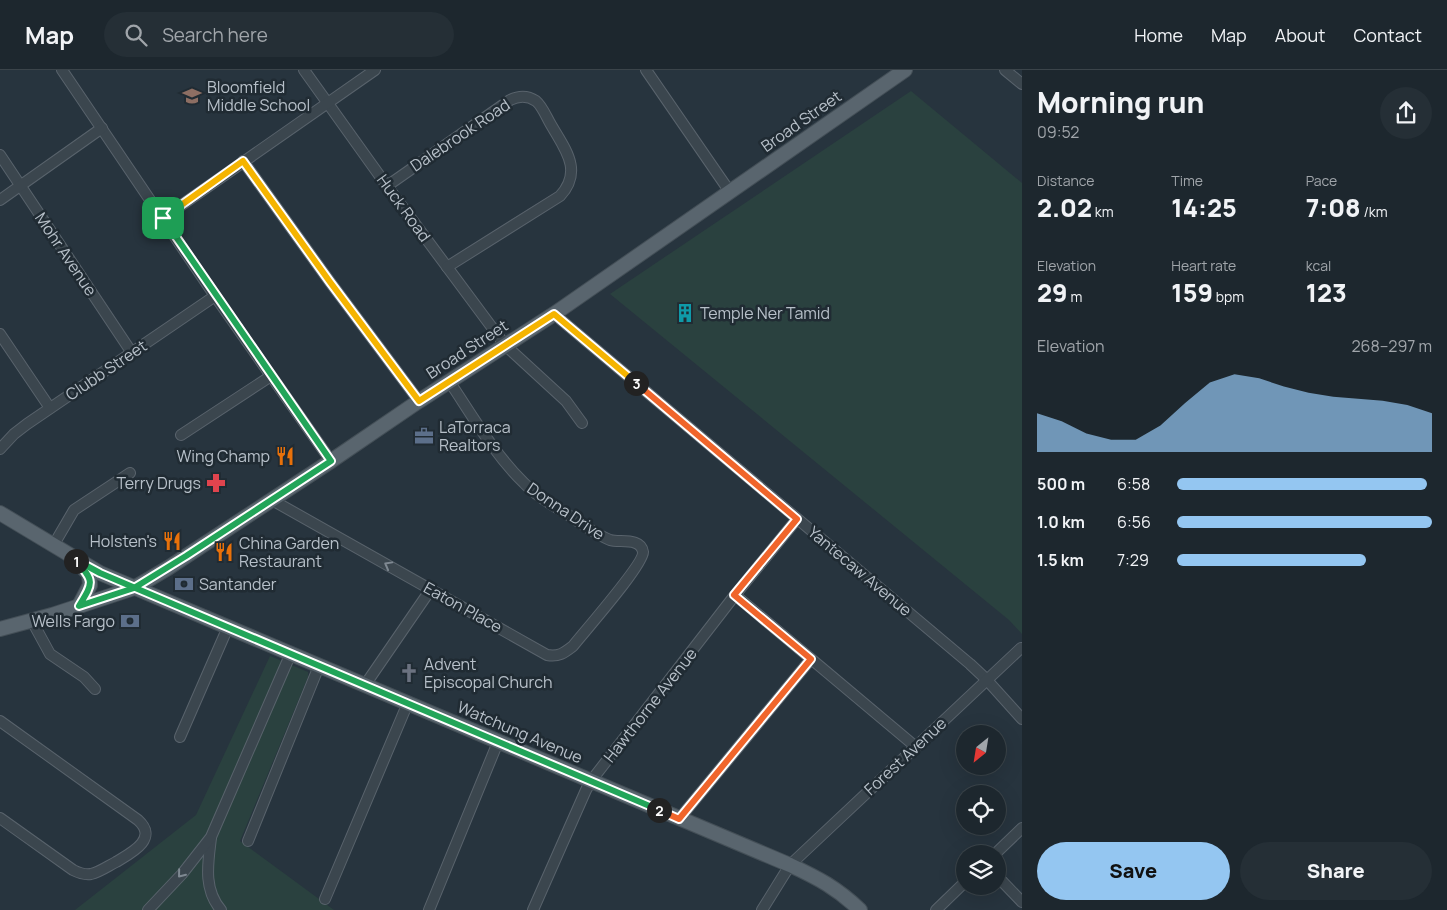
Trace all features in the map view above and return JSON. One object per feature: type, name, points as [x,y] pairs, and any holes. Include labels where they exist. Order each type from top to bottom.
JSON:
[{"type":"main road","name":"Broad Street","points":[[0,629],[32,621],[134,588],[168,568],[449,381],[554,314],[905,70]]},
{"type":"main road","name":"Watchung Avenue","points":[[0,514],[100,573],[823,880],[860,910]]},
{"type":"main road","points":[[74,559],[89,574],[90,585],[79,606]]},
{"type":"street","points":[[62,70],[215,296],[331,461]]},
{"type":"street","name":"Huck Road","points":[[304,70],[505,345],[566,401],[582,423]]},
{"type":"street","points":[[163,218],[375,70]]},
{"type":"street","points":[[646,70],[730,192]]},
{"type":"street","points":[[1005,70],[1022,84]]},
{"type":"street","name":"Dalebrook Road","points":[[387,186],[510,100],[516,97],[530,98],[540,106],[569,157],[572,171],[568,184],[560,196],[447,267]]},
{"type":"street","points":[[0,200],[102,128]]},
{"type":"street","name":"Mohr Avenue","points":[[0,155],[132,353]]},
{"type":"street","points":[[243,161],[419,401]]},
{"type":"street","name":"Clubb Street","points":[[0,449],[14,434],[50,408],[215,296]]},
{"type":"street","name":"Yantecaw Avenue","points":[[554,314],[986,679],[1022,719]]},
{"type":"street","points":[[0,334],[50,408]]},
{"type":"street","points":[[181,435],[271,376]]},
{"type":"street","name":"Donna Drive","points":[[449,381],[498,453],[524,483],[563,512],[611,541],[630,541],[642,548],[643,554],[632,574]]},
{"type":"street","points":[[53,546],[74,510],[130,472]]},
{"type":"street","name":"Eaton Place","points":[[272,500],[547,655],[563,654],[573,646],[632,574]]},
{"type":"street","name":"Hawthorne Avenue","points":[[533,910],[591,781],[734,595],[797,519]]},
{"type":"street","points":[[365,685],[431,589]]},
{"type":"street","points":[[734,595],[916,747]]},
{"type":"street","points":[[32,621],[50,654],[84,677],[94,689]]},
{"type":"street","points":[[180,737],[228,627]]},
{"type":"street","name":"Forest Avenue","points":[[762,910],[790,865],[1020,648]]},
{"type":"street","points":[[148,910],[182,874],[211,837],[291,654]]},
{"type":"street","points":[[679,819],[811,659]]},
{"type":"street","points":[[248,841],[319,666]]},
{"type":"street","points":[[325,899],[409,704]]},
{"type":"street","points":[[0,721],[138,820],[145,828],[145,836],[143,842],[132,852],[97,872],[86,874],[73,870],[0,818]]},
{"type":"street","points":[[429,910],[498,742]]},
{"type":"street","points":[[1004,845],[1022,828]]},
{"type":"street","points":[[211,837],[207,871],[213,896],[221,910]]},
{"type":"street","points":[[1006,885],[1022,902]]},
{"type":"street","points":[[936,910],[956,891]]},
{"type":"green space","points":[[911,91],[1022,183],[1022,634],[1009,620],[610,294]]},
{"type":"green space","points":[[270,656],[308,672],[308,677],[240,841],[334,910],[75,910],[196,815]]},
{"type":"place","name":"Bloomfield Middle School","points":[[192,96]]},
{"type":"place","name":"Temple Ner Tamid","points":[[685,313]]},
{"type":"place","name":"LaTorraca Realtors","points":[[424,436]]},
{"type":"place","name":"Wing Champ","points":[[285,456]]},
{"type":"place","name":"Terry Drugs","points":[[216,483]]},
{"type":"place","name":"Holsten's","points":[[172,541]]},
{"type":"place","name":"China Garden Restaurant","points":[[224,552]]},
{"type":"place","name":"Santander","points":[[184,584]]},
{"type":"place","name":"Wells Fargo","points":[[130,621]]},
{"type":"place","name":"Advent Episcopal Church","points":[[409,673]]},
{"type":"route","points":[[163,218],[215,296],[331,461],[168,568],[134,588],[79,606],[90,585],[89,574],[74,559],[134,588],[679,819],[811,659],[734,595],[797,519],[554,314],[419,401],[243,161],[163,218]]}]
